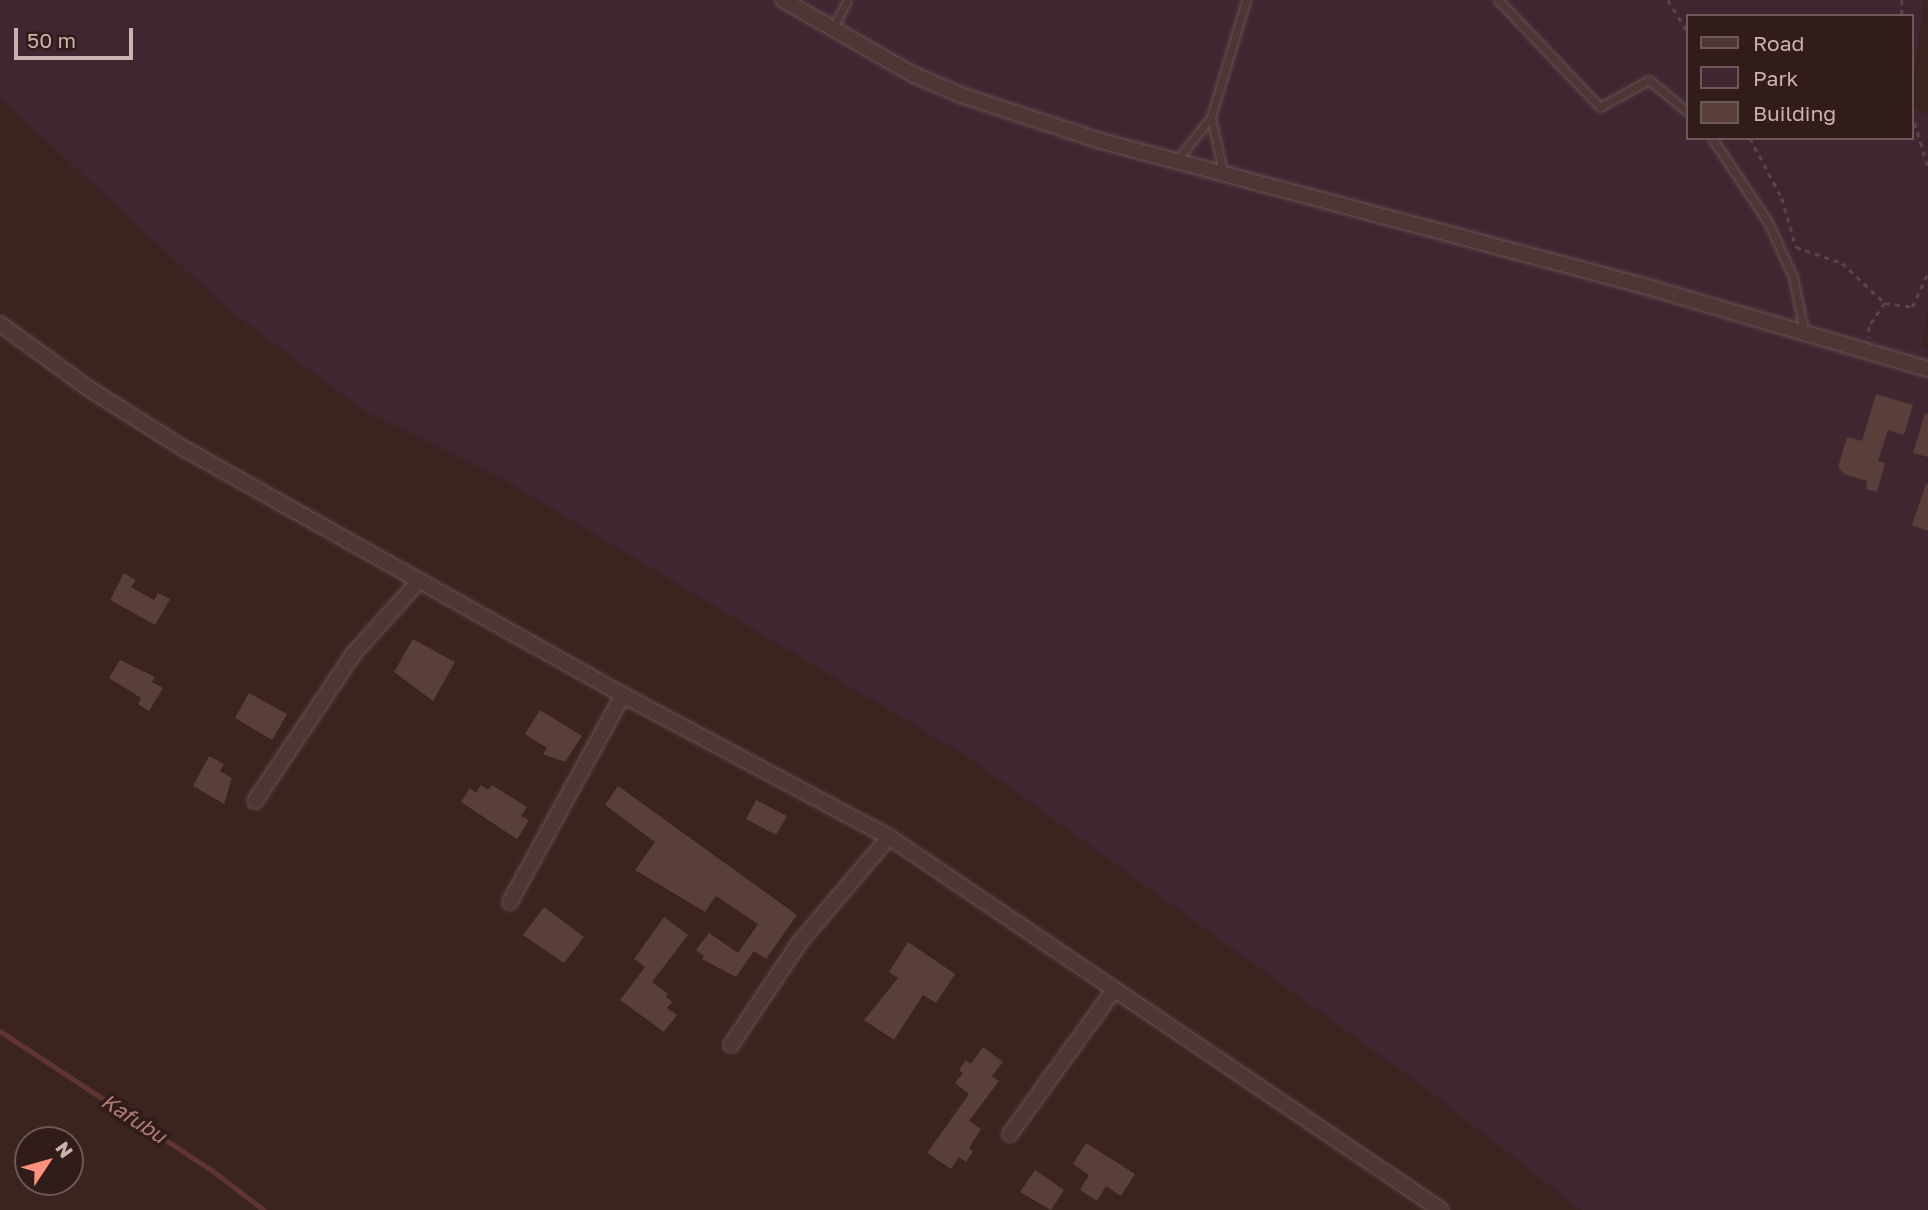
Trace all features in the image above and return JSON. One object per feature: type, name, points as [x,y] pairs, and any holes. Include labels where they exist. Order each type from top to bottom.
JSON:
[{"type":"street","points":[[783,0],[912,74],[961,95],[1177,160],[1804,331],[1928,369]]},
{"type":"street","points":[[0,324],[88,388],[183,448],[623,695],[888,837],[1112,991],[1441,1210]]},
{"type":"street","points":[[255,801],[354,653],[421,580]]},
{"type":"street","points":[[510,902],[623,695]]},
{"type":"street","points":[[731,1045],[800,942],[888,837]]},
{"type":"street","points":[[1010,1134],[1112,991]]},
{"type":"lane","points":[[833,28],[847,0]]},
{"type":"lane","points":[[1177,160],[1212,117],[1246,0]]},
{"type":"lane","points":[[1498,0],[1600,107],[1649,80],[1686,110]]},
{"type":"lane","points":[[1212,117],[1223,172]]},
{"type":"lane","points":[[1713,140],[1768,222],[1793,276],[1804,331]]},
{"type":"path","points":[[1668,0],[1686,29]]},
{"type":"path","points":[[1914,120],[1928,167]]},
{"type":"path","points":[[1751,140],[1782,198],[1796,247],[1842,263],[1885,303],[1912,307],[1928,272]]},
{"type":"path","points":[[1869,343],[1869,327],[1885,303]]},
{"type":"green space","points":[[0,0],[1924,0],[1914,74],[1914,14],[1686,14],[1686,140],[1914,140],[1914,109],[1928,115],[1928,307],[1922,348],[1928,349],[1928,1210],[1581,1210],[1427,1089],[968,757],[506,481],[363,410],[228,309],[0,98]]},
{"type":"building","points":[[1876,394],[1913,405],[1904,435],[1888,430],[1878,461],[1885,463],[1877,492],[1866,489],[1867,481],[1844,474],[1838,467],[1847,437],[1862,441]]},
{"type":"building","points":[[1925,413],[1928,414],[1928,457],[1913,453]]},
{"type":"building","points":[[1928,484],[1928,531],[1912,525]]},
{"type":"building","points":[[124,573],[136,580],[131,587],[154,600],[158,593],[170,599],[155,625],[110,600]]},
{"type":"building","points":[[413,639],[455,662],[433,701],[394,672]]},
{"type":"building","points":[[120,660],[155,677],[152,682],[163,688],[149,711],[138,704],[141,698],[109,678]]},
{"type":"building","points":[[249,693],[287,714],[272,740],[235,718]]},
{"type":"building","points":[[540,710],[582,736],[565,762],[543,754],[547,748],[525,734]]},
{"type":"building","points":[[209,756],[224,764],[220,771],[232,778],[224,804],[193,786]]},
{"type":"building","points":[[481,785],[488,790],[492,785],[527,807],[521,816],[529,820],[517,839],[461,802],[470,788],[476,793]]},
{"type":"building","points":[[618,786],[797,915],[766,959],[754,951],[736,977],[702,959],[704,956],[696,950],[709,933],[738,953],[758,924],[716,896],[705,912],[635,870],[655,842],[605,805]]},
{"type":"building","points":[[756,800],[787,816],[776,835],[746,819]]},
{"type":"building","points":[[544,907],[584,937],[564,963],[523,935]]},
{"type":"building","points":[[664,917],[688,935],[652,982],[668,994],[666,997],[672,1002],[667,1008],[677,1015],[664,1032],[620,1000],[645,967],[634,959]]},
{"type":"building","points":[[908,942],[955,974],[936,1003],[923,995],[894,1040],[864,1020],[898,978],[889,972]]},
{"type":"building","points":[[983,1047],[1003,1062],[992,1076],[999,1081],[969,1121],[981,1129],[969,1148],[973,1151],[966,1162],[959,1157],[951,1169],[927,1153],[969,1094],[955,1083],[963,1073],[959,1070],[966,1060],[971,1064]]},
{"type":"building","points":[[1086,1143],[1135,1174],[1121,1196],[1106,1186],[1097,1201],[1080,1190],[1089,1175],[1073,1164]]},
{"type":"building","points":[[1035,1170],[1064,1190],[1051,1210],[1020,1192]]},
{"type":"waterway","name":"Kafubu","points":[[0,1031],[212,1170],[264,1210]]}]
